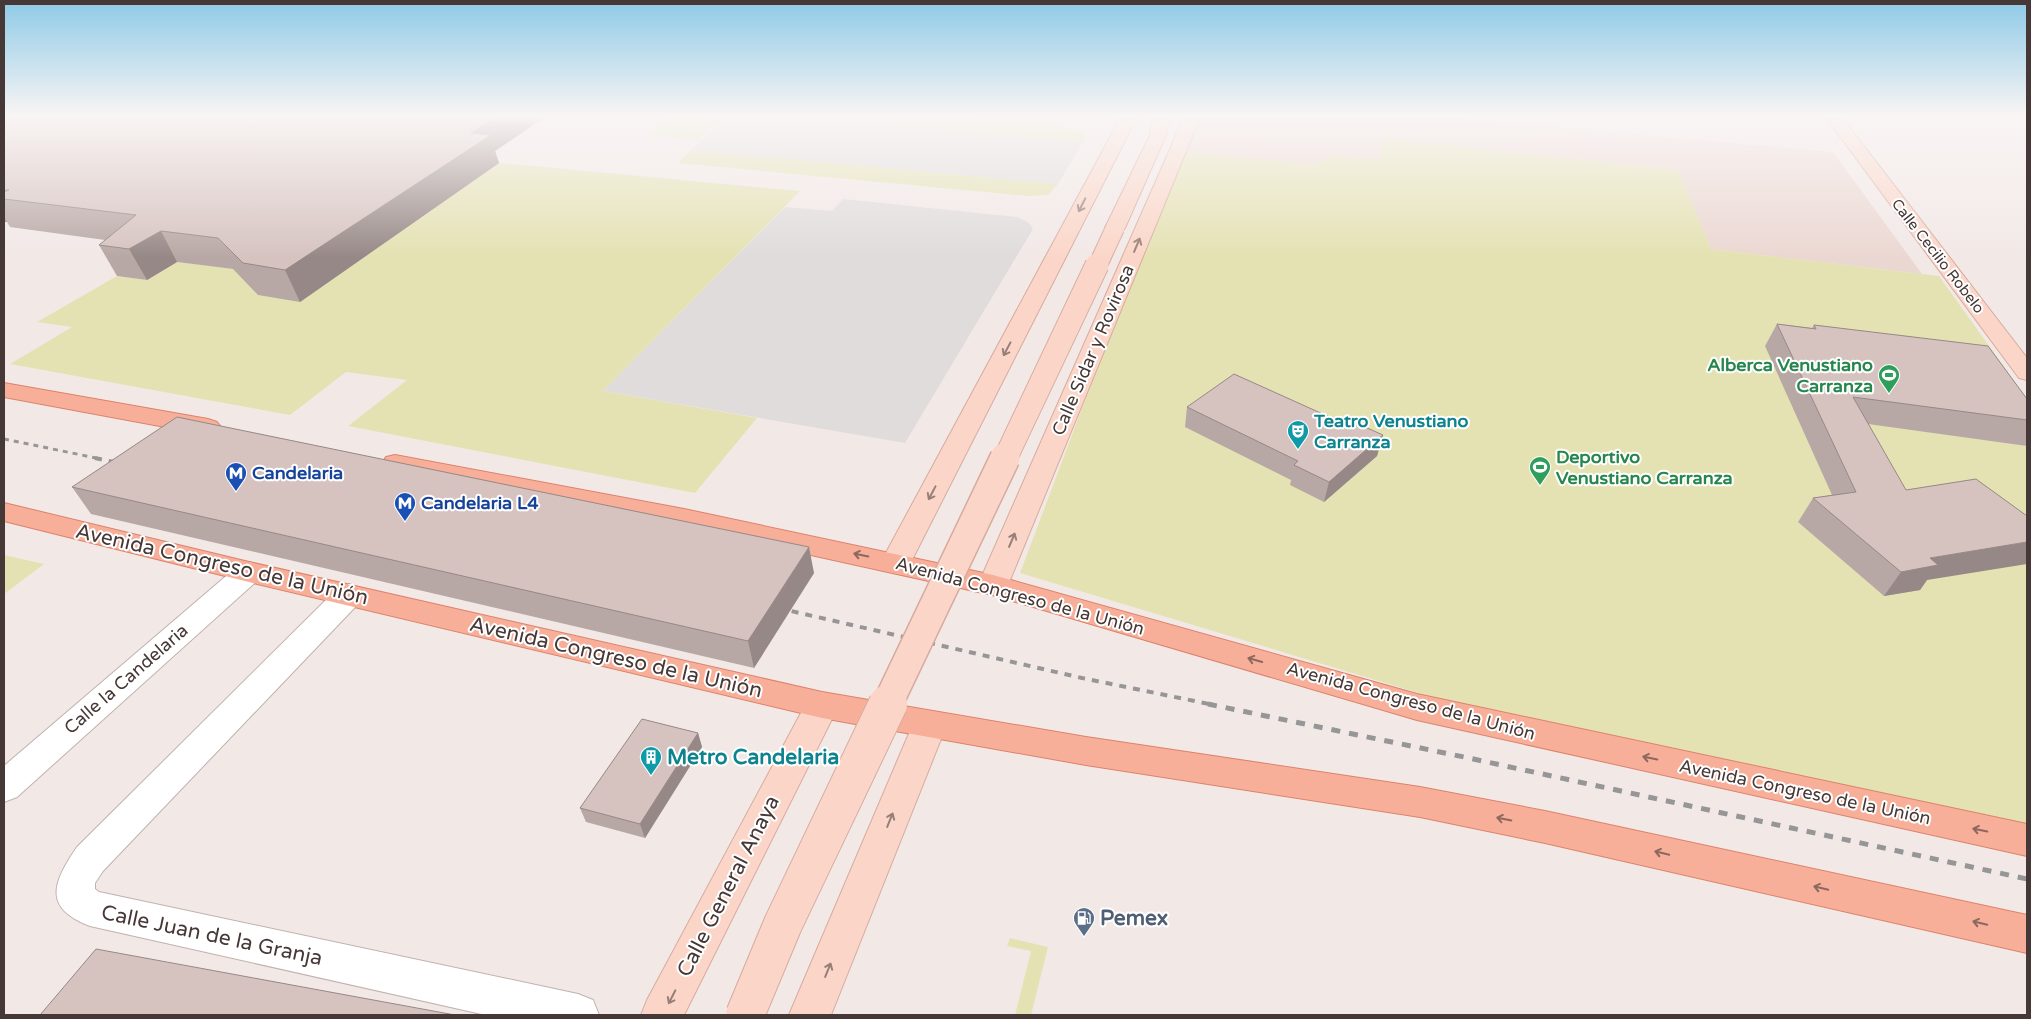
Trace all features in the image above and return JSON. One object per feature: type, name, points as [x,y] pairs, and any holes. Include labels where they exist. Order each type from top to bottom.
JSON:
[{"type":"main road","points":[[4,390],[234,432]]},
{"type":"main road","name":"Avenida Congreso de la Unión","points":[[370,458],[613,504],[896,562],[993,584],[1417,706],[2027,840]]},
{"type":"main road","name":"Avenida Congreso de la Unión","points":[[4,512],[249,572],[822,705],[1086,751],[1420,802],[1545,827],[2027,934]]},
{"type":"street","points":[[896,562],[1105,163]]},
{"type":"street","points":[[746,1015],[784,924],[1145,163]]},
{"type":"street","name":"Calle Sidar y Rovirosa","points":[[993,584],[1173,163]]},
{"type":"street","name":"Calle Cecilio Robelo","points":[[1868,163],[2027,373]]},
{"type":"street","name":"Calle la Candelaria","points":[[4,786],[249,572]]},
{"type":"street","name":"Calle Juan de la Granja","points":[[348,595],[90,859],[76,880],[76,898],[90,908],[578,1015]]},
{"type":"street","name":"Calle General Anaya","points":[[662,1015],[734,872],[822,705]]},
{"type":"street","points":[[810,1015],[930,724]]},
{"type":"shaded area","points":[[499,163],[800,191],[603,391],[757,418],[695,493],[348,426],[407,380],[346,372],[290,415],[10,364],[72,327],[37,322],[117,276],[147,280],[177,262],[233,269],[300,302]]},
{"type":"shaded area","points":[[678,163],[827,163],[1058,184],[1048,195],[1029,196]]},
{"type":"shaded area","points":[[827,163],[1071,163],[1058,184]]},
{"type":"shaded area","name":"Deportivo Venustiano Carranza","points":[[1175,163],[1291,163],[1315,165],[1319,163],[1609,163],[1678,170],[1711,249],[1939,276],[2027,399],[2027,827],[1733,770],[1535,728],[1020,573]]},
{"type":"shaded area","points":[[1291,163],[1319,163],[1315,165]]},
{"type":"shaded area","points":[[1609,163],[1841,163],[1922,274],[1711,249],[1678,170]]},
{"type":"shaded area","points":[[843,199],[1017,217],[1028,222],[1033,229],[905,443],[603,391],[785,207],[832,211]]},
{"type":"shaded area","points":[[4,555],[44,564],[4,594]]},
{"type":"shaded area","points":[[1010,938],[1048,947],[1031,1015],[1015,1015],[1031,951],[1007,946]]},
{"type":"building","points":[[4,163],[449,163],[285,270],[243,263],[218,238],[161,231],[129,249],[99,245],[136,215],[4,199],[4,192],[9,190],[4,190]]},
{"type":"building","points":[[1777,324],[1816,329],[1814,325],[1988,346],[2027,399],[2027,420],[1853,397],[1906,490],[1976,479],[2027,516],[2027,542],[1930,558],[1938,565],[1901,572],[1813,498],[1856,492]]},
{"type":"building","points":[[1234,374],[1345,424],[1349,420],[1383,435],[1329,482],[1294,465],[1298,461],[1187,407]]},
{"type":"building","name":"Candelaria","points":[[177,417],[809,547],[748,641],[72,487]]},
{"type":"building","name":"Metro Candelaria","points":[[642,719],[698,733],[640,824],[580,808]]},
{"type":"building","points":[[96,949],[455,1015],[40,1015]]},
{"type":"railway","points":[[4,439],[101,459]]},
{"type":"railway","points":[[95,458],[124,464]]},
{"type":"railway","points":[[778,608],[1082,678],[1214,705]]},
{"type":"railway","points":[[1208,704],[1464,757],[2027,879]]},
{"type":"place","name":"Alberca Venustiano Carranza","points":[[1889,394]]},
{"type":"place","name":"Teatro Venustiano Carranza","points":[[1298,450]]},
{"type":"place","name":"Deportivo Venustiano Carranza","points":[[1540,486]]},
{"type":"place","name":"Candelaria","points":[[236,492]]},
{"type":"place","name":"Candelaria L4","points":[[405,522]]},
{"type":"place","name":"Metro Candelaria","points":[[651,776]]},
{"type":"place","name":"Pemex","points":[[1084,937]]}]
